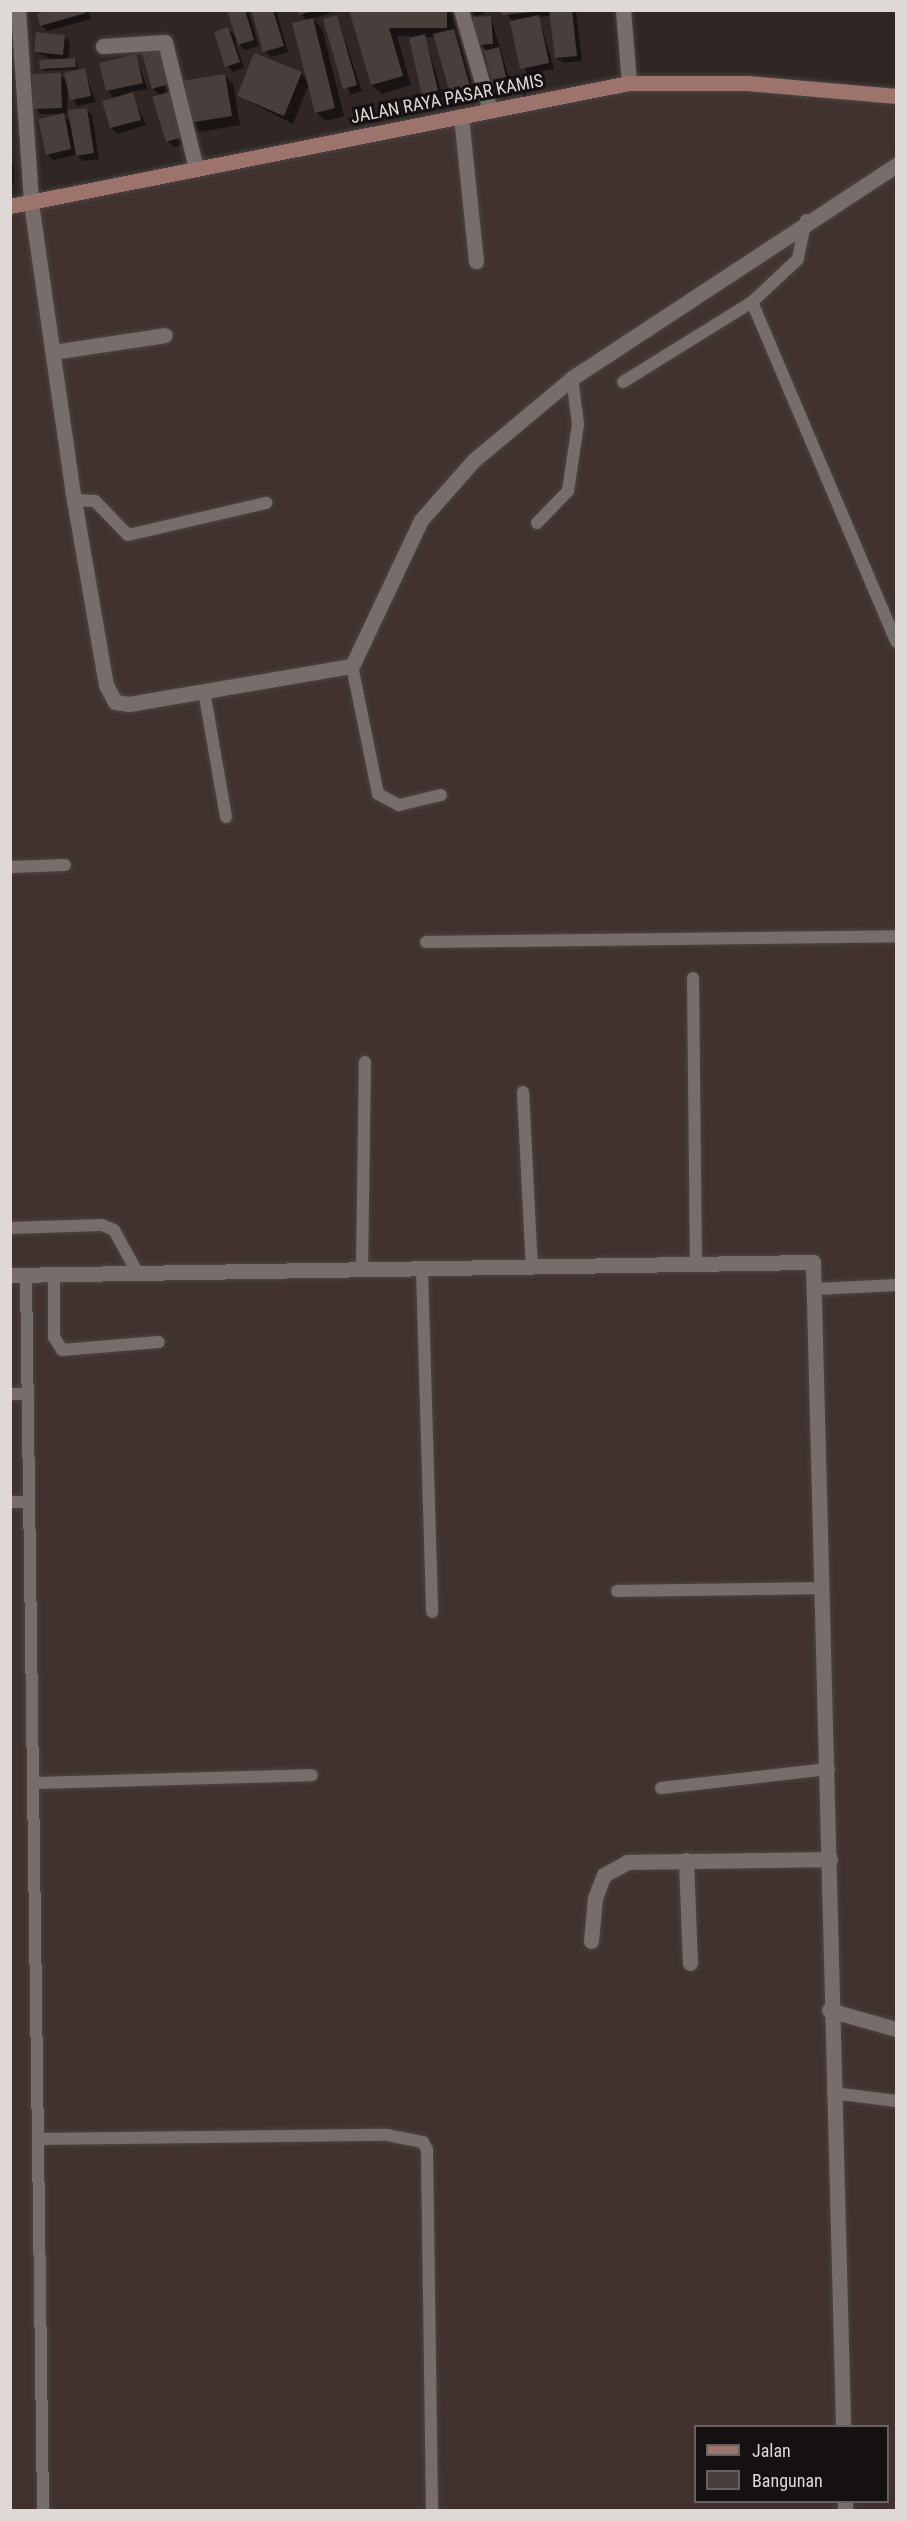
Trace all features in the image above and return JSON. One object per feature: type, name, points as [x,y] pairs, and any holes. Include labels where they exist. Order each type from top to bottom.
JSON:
[{"type":"main road","name":"JALAN RAYA PASAR KAMIS","points":[[10,206],[629,83],[747,83],[897,96]]},
{"type":"street","points":[[18,10],[17,74],[31,203],[74,500],[110,696],[129,704],[352,666],[421,520],[439,496],[474,460],[572,378],[806,220],[897,165]]},
{"type":"street","points":[[461,10],[490,110]]},
{"type":"street","points":[[623,10],[629,83]]},
{"type":"street","points":[[103,46],[165,42],[196,168]]},
{"type":"street","points":[[461,116],[476,261]]},
{"type":"street","points":[[53,352],[165,335]]},
{"type":"street","points":[[10,1275],[532,1269],[808,1261],[815,1266],[829,1769],[829,2010],[843,2425]]},
{"type":"street","points":[[591,1941],[595,1898],[612,1867],[686,1860],[830,1859]]},
{"type":"street","points":[[686,1860],[690,1963]]},
{"type":"street","points":[[829,2010],[897,2029]]},
{"type":"lane","points":[[623,382],[752,302],[798,259],[806,220]]},
{"type":"lane","points":[[752,302],[897,642]]},
{"type":"lane","points":[[537,524],[568,491],[578,424],[572,378]]},
{"type":"lane","points":[[74,500],[95,501],[128,535],[266,503]]},
{"type":"lane","points":[[352,666],[378,794],[399,805],[441,795]]},
{"type":"lane","points":[[204,691],[226,817]]},
{"type":"lane","points":[[10,867],[65,865]]},
{"type":"lane","points":[[426,942],[897,936]]},
{"type":"lane","points":[[693,978],[696,1266]]},
{"type":"lane","points":[[362,1270],[365,1062]]},
{"type":"lane","points":[[523,1092],[532,1269]]},
{"type":"lane","points":[[10,1228],[102,1225],[114,1230],[136,1272]]},
{"type":"lane","points":[[422,1270],[432,1612]]},
{"type":"lane","points":[[26,1274],[43,2511]]},
{"type":"lane","points":[[54,1274],[54,1337],[62,1350],[159,1342]]},
{"type":"lane","points":[[817,1289],[897,1286]]},
{"type":"lane","points":[[10,1394],[28,1394]]},
{"type":"lane","points":[[10,1502],[29,1502]]},
{"type":"lane","points":[[617,1591],[823,1588]]},
{"type":"lane","points":[[662,1788],[829,1769]]},
{"type":"lane","points":[[33,1783],[312,1775]]},
{"type":"lane","points":[[833,2093],[897,2101]]},
{"type":"lane","points":[[38,2139],[387,2135],[423,2142],[427,2150],[432,2511]]},
{"type":"shaded area","points":[[636,89],[802,90],[896,105],[896,2510],[11,2510],[11,215]]},
{"type":"building","points":[[49,10],[85,10],[86,13],[40,26],[37,14]]},
{"type":"building","points":[[227,10],[245,10],[254,40],[238,45]]},
{"type":"building","points":[[251,10],[273,10],[284,46],[263,52]]},
{"type":"building","points":[[298,10],[313,10],[313,11],[299,15]]},
{"type":"building","points":[[349,10],[447,10],[447,28],[389,28],[403,76],[371,85]]},
{"type":"building","points":[[502,10],[532,10],[532,12],[502,15]]},
{"type":"building","points":[[549,10],[572,10],[577,56],[555,58]]},
{"type":"building","points":[[337,15],[357,85],[343,89],[323,19]]},
{"type":"building","points":[[539,15],[549,63],[520,69],[510,21]]},
{"type":"building","points":[[491,16],[493,44],[475,45],[473,17]]},
{"type":"building","points":[[313,18],[335,108],[315,113],[292,23]]},
{"type":"building","points":[[228,27],[240,62],[225,67],[214,32]]},
{"type":"building","points":[[454,29],[472,94],[452,100],[433,34]]},
{"type":"building","points":[[36,32],[65,35],[63,55],[34,52]]},
{"type":"building","points":[[425,34],[438,91],[422,96],[409,38]]},
{"type":"building","points":[[161,45],[172,83],[152,89],[141,50]]},
{"type":"building","points":[[499,47],[508,85],[494,89],[484,51]]},
{"type":"building","points":[[254,53],[302,72],[284,116],[237,96]]},
{"type":"building","points":[[136,54],[143,83],[106,91],[99,63]]},
{"type":"building","points":[[75,58],[76,67],[40,69],[39,60]]},
{"type":"building","points":[[85,68],[91,96],[70,100],[64,73]]},
{"type":"building","points":[[61,73],[62,108],[33,109],[32,74]]},
{"type":"building","points":[[225,74],[232,116],[188,123],[181,81]]},
{"type":"building","points":[[172,91],[187,136],[166,142],[152,97]]},
{"type":"building","points":[[133,92],[141,120],[110,128],[102,101]]},
{"type":"building","points":[[87,108],[94,153],[76,156],[68,110]]},
{"type":"building","points":[[64,113],[71,149],[46,155],[38,119]]}]
